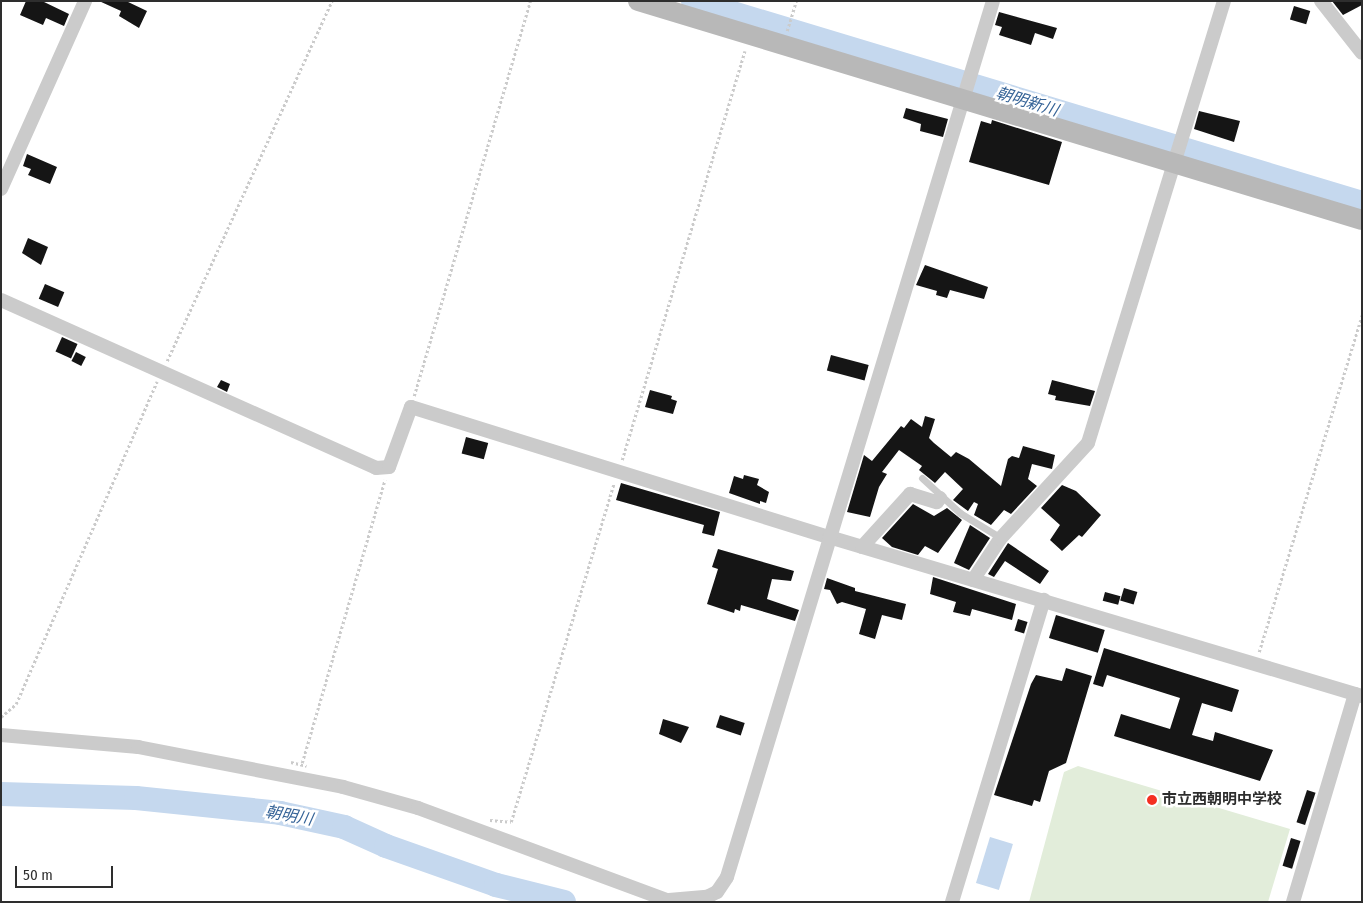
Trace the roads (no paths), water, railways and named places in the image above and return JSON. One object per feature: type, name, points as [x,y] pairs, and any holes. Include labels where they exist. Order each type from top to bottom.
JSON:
[{"type":"street","points":[[1,189],[85,1]]},
{"type":"street","points":[[638,1],[966,89],[1362,220]]},
{"type":"street","points":[[1,735],[138,747],[343,787],[418,808],[671,901],[707,897],[717,892],[727,876],[993,1]]},
{"type":"street","points":[[973,580],[1001,538],[1088,443],[1224,1]]},
{"type":"street","points":[[1321,1],[1362,53]]},
{"type":"street","points":[[1,300],[376,468],[389,466],[410,408],[862,547],[1358,694],[1293,902]]},
{"type":"street","points":[[862,547],[910,494],[937,502],[940,498]]},
{"type":"street","points":[[952,902],[1044,600]]},
{"type":"lane","points":[[922,478],[940,498],[1001,538]]},
{"type":"water","points":[[990,837],[1013,844],[999,890],[976,883]]},
{"type":"waterway","name":"朝明新川","points":[[693,1],[1362,203]]},
{"type":"waterway","name":"朝明川","points":[[1,794],[136,798],[280,813],[344,827],[386,846],[496,885],[564,902]]},
{"type":"place","name":"市立西朝明中学校","points":[[1152,800]]}]
